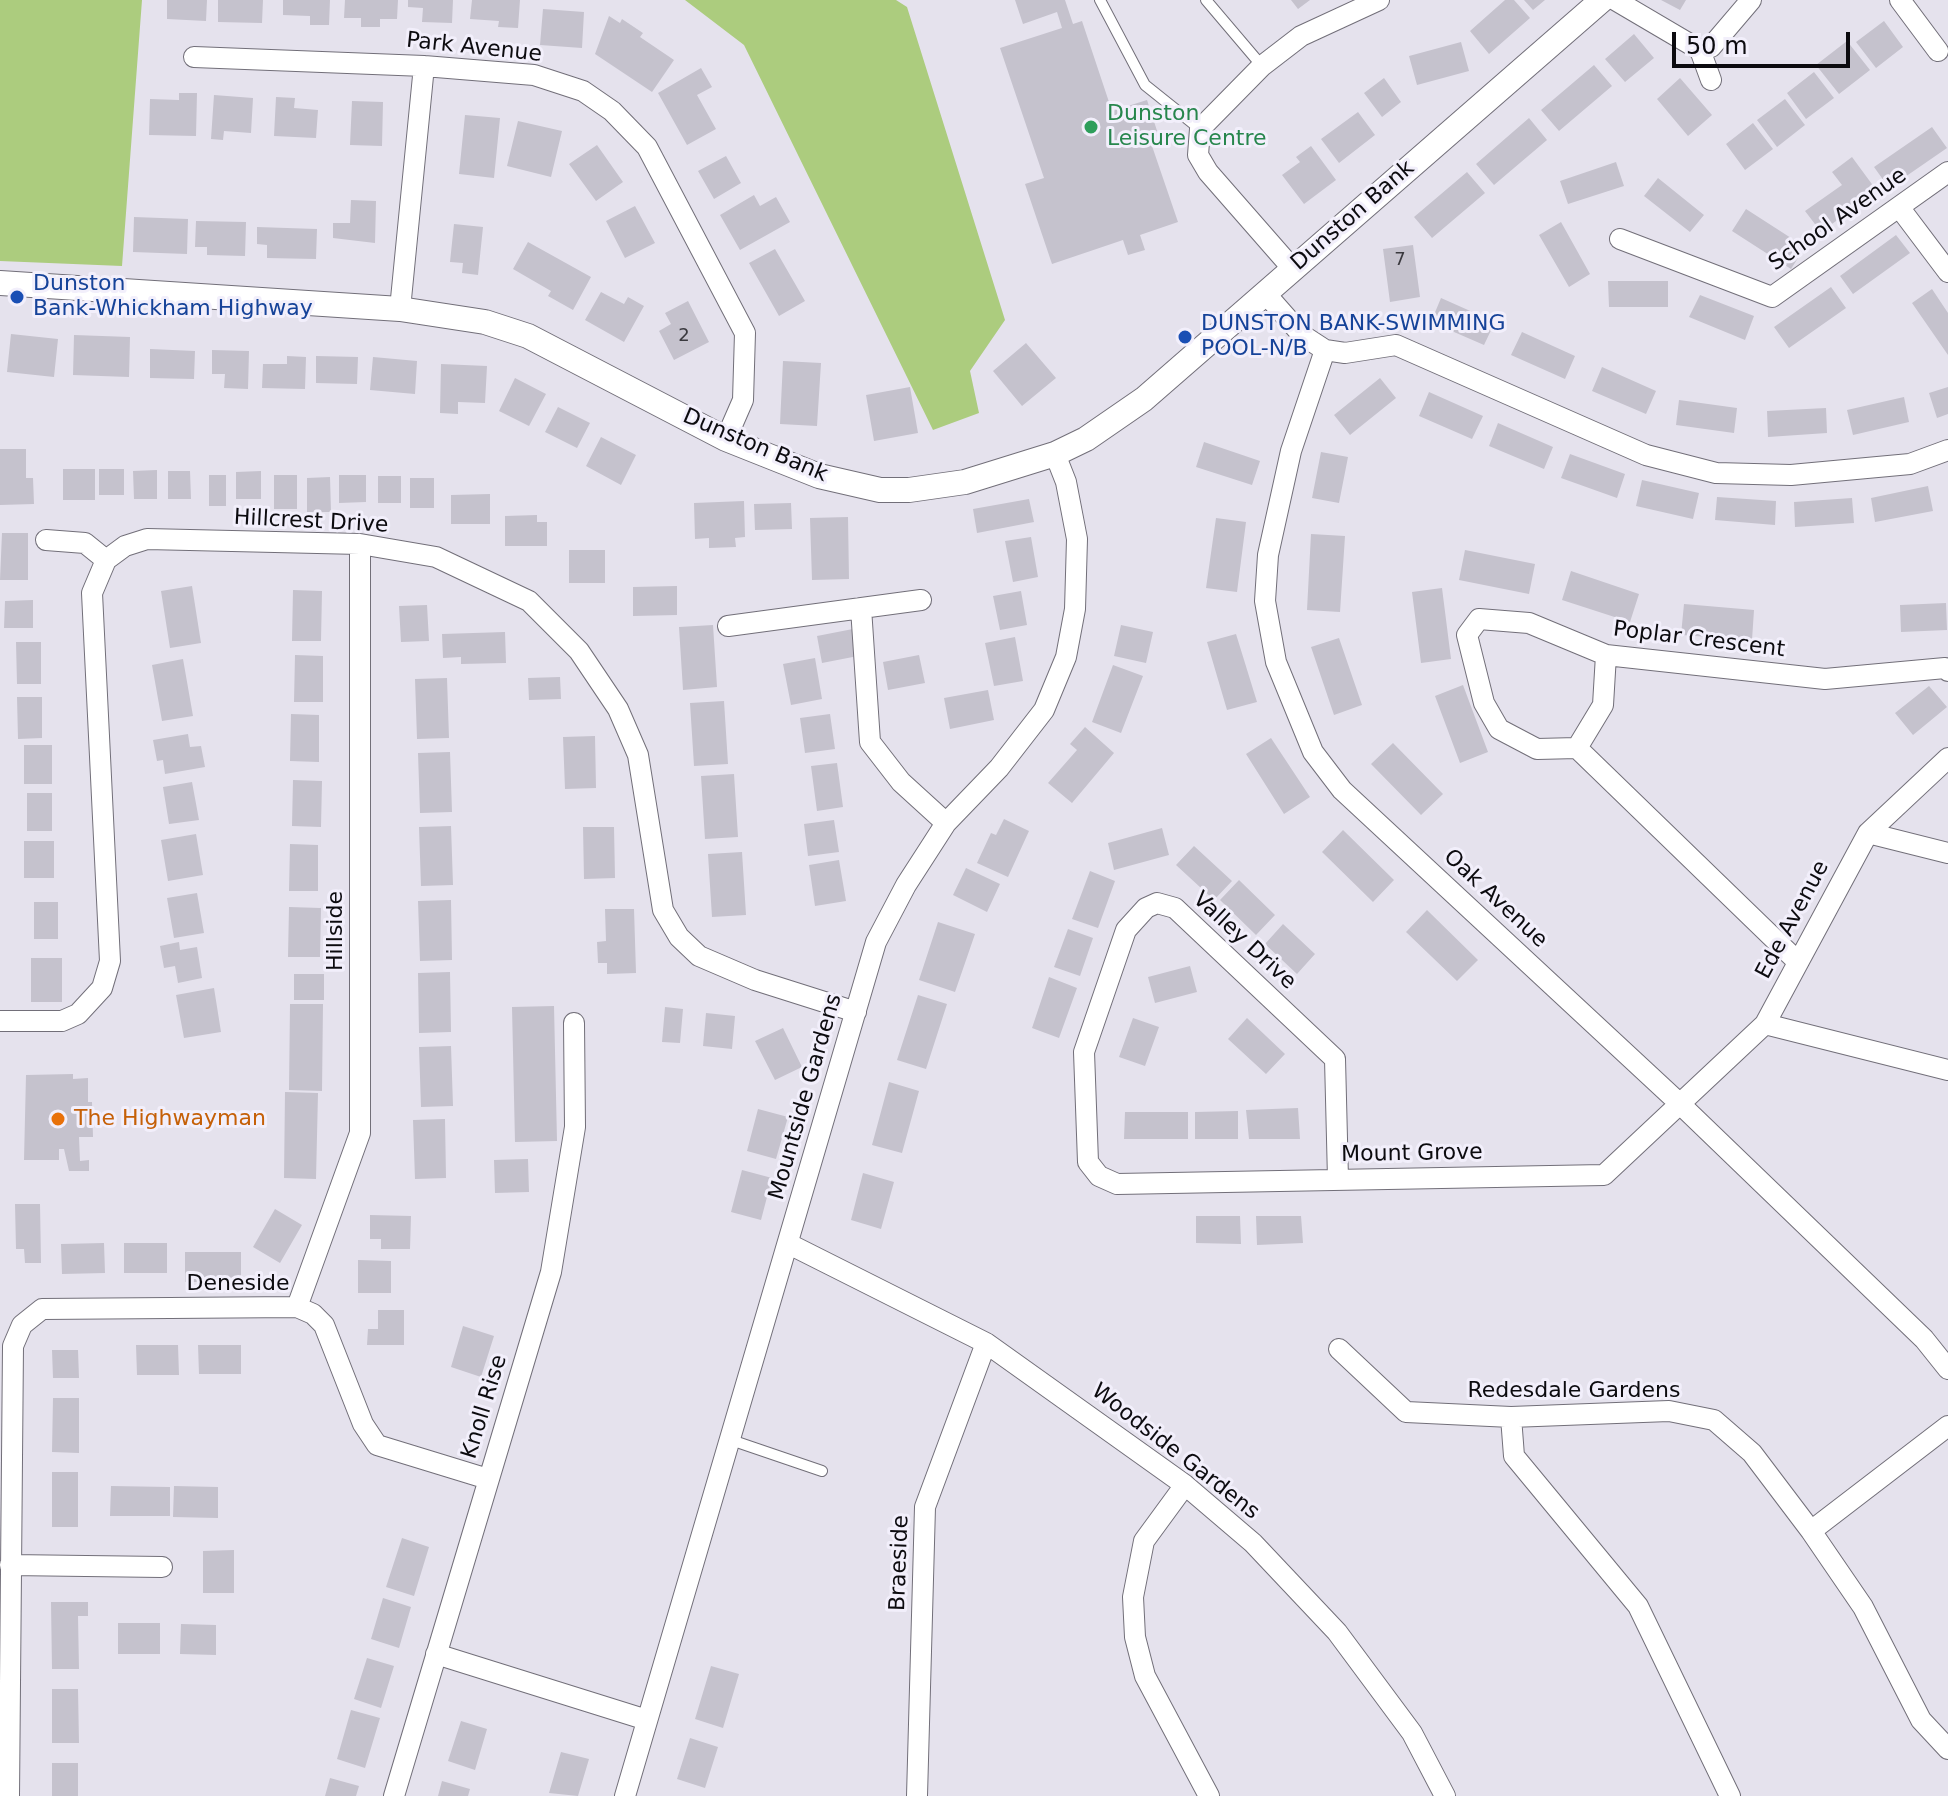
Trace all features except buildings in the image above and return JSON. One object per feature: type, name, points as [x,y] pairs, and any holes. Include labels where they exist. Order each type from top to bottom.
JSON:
[{"type":"street","points":[[1292,268],[1208,172],[1198,155],[1200,129],[1262,66],[1301,36],[1379,0]]},
{"type":"street","name":"Dunston Bank","points":[[0,283],[400,309],[485,322],[528,336],[726,439],[819,476],[880,490],[909,490],[965,482],[1055,454],[1106,427],[1144,399],[1602,0]]},
{"type":"street","points":[[1615,0],[1700,50],[1711,80]]},
{"type":"street","points":[[1700,50],[1711,47],[1751,0]]},
{"type":"street","points":[[1900,0],[1938,51]]},
{"type":"street","name":"Park Avenue","points":[[194,57],[424,66],[534,75],[583,91],[612,111],[647,147],[745,333],[743,400],[726,439]]},
{"type":"street","points":[[400,309],[424,66]]},
{"type":"street","name":"School Avenue","points":[[1620,239],[1772,297],[1948,172]]},
{"type":"street","points":[[1899,207],[1948,272]]},
{"type":"street","points":[[1265,293],[1302,335],[1325,350],[1345,353],[1396,345],[1646,455],[1716,473],[1791,475],[1910,464],[1948,450]]},
{"type":"street","name":"Oak Avenue","points":[[1325,350],[1291,451],[1268,555],[1265,601],[1276,662],[1294,713],[1313,752],[1342,790],[1678,1102],[1924,1339],[1948,1369]]},
{"type":"street","name":"Mountside Gardens","points":[[625,1796],[876,942],[906,885],[946,823],[999,768],[1044,710],[1066,657],[1075,609],[1077,539],[1066,482],[1055,454]]},
{"type":"street","name":"Hillcrest Drive","points":[[106,560],[125,546],[147,539],[360,544],[436,557],[529,601],[579,651],[618,709],[638,755],[663,910],[679,937],[699,956],[755,980],[856,1012]]},
{"type":"street","points":[[0,1021],[62,1021],[78,1014],[102,988],[110,961],[92,632],[92,593],[106,560],[85,543],[46,540]]},
{"type":"street","name":"Hillside","points":[[297,1307],[360,1133],[360,544]]},
{"type":"street","points":[[728,626],[921,600]]},
{"type":"street","points":[[861,608],[870,742],[901,782],[946,823]]},
{"type":"street","name":"Poplar Crescent","points":[[1577,748],[1537,749],[1499,729],[1484,703],[1467,635],[1479,619],[1529,623],[1606,655],[1825,679],[1945,668],[1948,671]]},
{"type":"street","points":[[1606,655],[1603,705],[1577,748],[1798,962]]},
{"type":"street","name":"Ede Avenue","points":[[1678,1102],[1765,1024],[1868,833],[1948,758]]},
{"type":"street","points":[[1868,833],[1948,853]]},
{"type":"street","name":"Valley Drive","points":[[1117,1184],[1099,1176],[1088,1162],[1084,1052],[1126,930],[1146,908],[1157,903],[1175,908],[1335,1059],[1338,1179]]},
{"type":"street","name":"Knoll Rise","points":[[394,1796],[551,1272],[575,1127],[574,1023]]},
{"type":"street","points":[[1765,1024],[1948,1070]]},
{"type":"street","name":"Mount Grove","points":[[1117,1184],[1604,1175],[1678,1102]]},
{"type":"street","name":"Woodside Gardens","points":[[789,1244],[986,1343],[1185,1485],[1253,1543],[1337,1632],[1412,1733],[1445,1796]]},
{"type":"street","name":"Deneside","points":[[10,1565],[13,1346],[22,1325],[42,1309],[297,1307],[313,1314],[324,1325],[363,1424],[377,1445],[488,1479]]},
{"type":"street","name":"Braeside","points":[[917,1796],[925,1507],[986,1343]]},
{"type":"street","name":"Redesdale Gardens","points":[[1339,1349],[1406,1412],[1511,1417],[1669,1411],[1714,1420],[1752,1453],[1811,1531],[1863,1607],[1921,1720],[1948,1749]]},
{"type":"street","points":[[1511,1417],[1514,1456],[1638,1606],[1730,1796]]},
{"type":"street","points":[[1811,1531],[1948,1426]]},
{"type":"street","points":[[1185,1485],[1144,1541],[1133,1597],[1135,1637],[1145,1676],[1209,1796]]},
{"type":"street","points":[[9,1796],[10,1565],[162,1567]]},
{"type":"street","points":[[436,1654],[647,1720]]},
{"type":"lane","points":[[1100,0],[1145,85],[1200,129]]},
{"type":"lane","points":[[1206,0],[1262,66]]},
{"type":"lane","points":[[731,1440],[822,1471]]},
{"type":"green space","points":[[0,0],[142,0],[122,266],[0,261]]},
{"type":"green space","points":[[685,0],[896,0],[907,7],[1005,320],[970,371],[979,413],[933,430],[744,45]]},
{"type":"place","name":"Dunston Leisure Centre","points":[[1091,127]]},
{"type":"place","name":"Dunston Bank-Whickham Highway","points":[[17,297]]},
{"type":"place","name":"DUNSTON BANK-SWIMMING POOL-N/B","points":[[1185,337]]},
{"type":"place","name":"The Highwayman","points":[[58,1119]]}]
